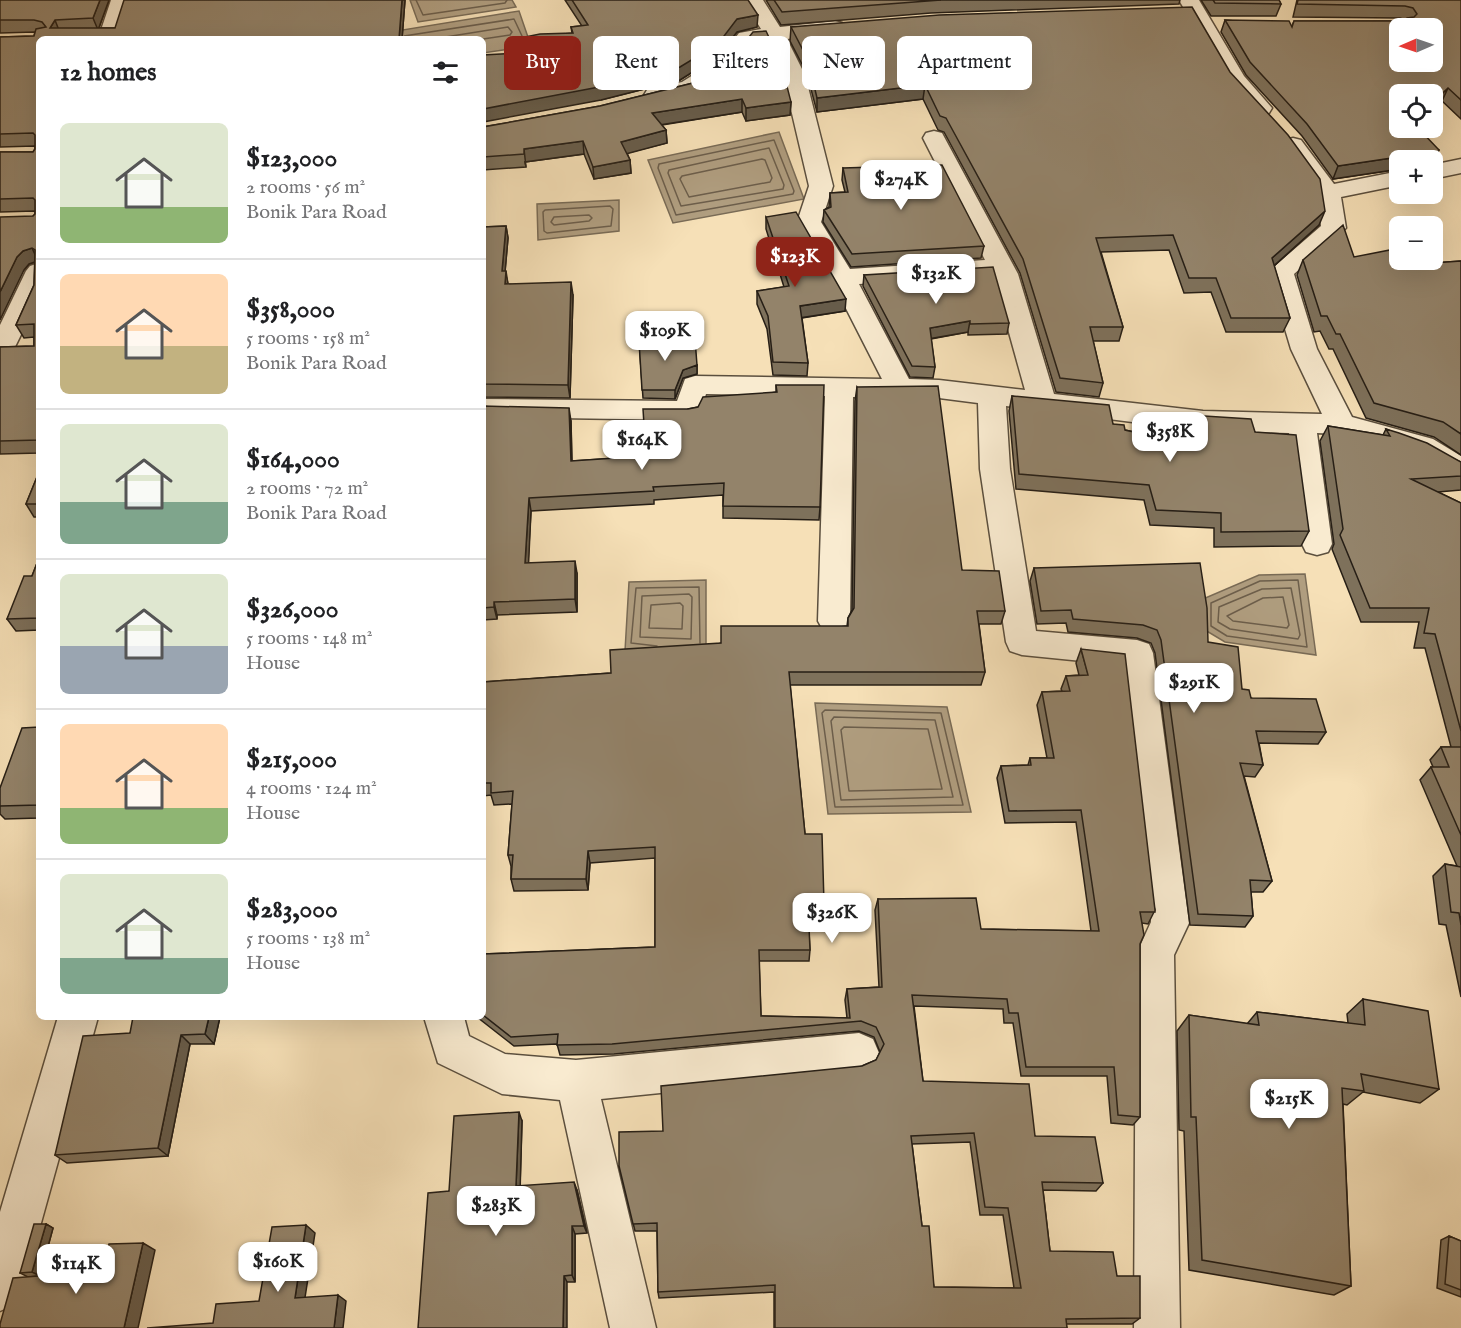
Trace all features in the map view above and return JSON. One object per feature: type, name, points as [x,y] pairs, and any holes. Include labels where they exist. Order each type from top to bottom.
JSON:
[{"type":"street","points":[[102,36],[122,0]]},
{"type":"street","points":[[753,0],[774,34],[794,75],[821,186],[809,222],[843,277],[900,388]]},
{"type":"street","points":[[1197,15],[1235,79],[1292,143],[1328,192],[1334,228],[1281,272],[1304,349],[1341,424]]},
{"type":"street","points":[[634,101],[689,87],[727,62],[746,37],[853,25]]},
{"type":"street","points":[[934,138],[1001,267],[1042,401]]},
{"type":"street","points":[[1443,170],[1461,166]]},
{"type":"street","points":[[1328,192],[1389,180]]},
{"type":"street","points":[[843,277],[1001,267]]},
{"type":"street","points":[[30,348],[1,349],[36,276]]},
{"type":"street","points":[[486,408],[688,411],[695,385],[939,389],[1203,421],[1341,424],[1423,446],[1461,470]]},
{"type":"street","points":[[834,621],[839,388]]},
{"type":"street","points":[[991,395],[995,469],[1022,642],[1137,653],[1170,923],[1155,955],[1157,1328]]},
{"type":"street","points":[[1302,423],[1317,544]]},
{"type":"street","points":[[0,1288],[77,1020]]},
{"type":"street","points":[[445,1020],[452,1049],[502,1074],[576,1081],[860,1053]]},
{"type":"street","points":[[576,1081],[633,1328]]},
{"type":"water","points":[[410,0],[512,0],[516,7],[418,22]]},
{"type":"water","points":[[519,11],[528,36],[504,36],[504,50],[486,53],[486,36],[391,36],[390,32]]},
{"type":"water","points":[[779,132],[804,199],[673,223],[648,160]]},
{"type":"water","points":[[619,200],[619,231],[538,240],[537,204]]},
{"type":"water","points":[[1305,574],[1316,655],[1225,642],[1205,630],[1203,599],[1259,575]]},
{"type":"water","points":[[706,580],[706,653],[625,651],[629,582]]},
{"type":"water","points":[[815,703],[947,707],[971,812],[828,814]]},
{"type":"building","points":[[0,0],[100,0],[93,18],[55,20],[50,28],[115,28],[124,0],[402,0],[399,36],[36,36],[36,440],[0,441],[0,347],[34,346],[34,324],[16,325],[34,285],[35,250],[32,248],[23,251],[17,257],[0,292],[0,217],[33,216],[35,200],[33,198],[0,199],[0,152],[33,152],[35,135],[33,133],[0,134],[0,37],[34,36],[36,29],[46,27],[42,22],[34,20],[0,20]]},
{"type":"building","points":[[572,0],[748,0],[758,15],[737,19],[724,36],[691,36],[691,60],[679,67],[679,36],[593,36],[593,88],[486,108],[486,55],[504,54],[504,90],[581,90],[581,36],[530,36],[573,33],[571,27],[588,25]]},
{"type":"building","points":[[774,0],[941,0],[782,12]]},
{"type":"building","points":[[1213,0],[1279,0],[1281,4],[1215,3]]},
{"type":"building","points":[[1298,0],[1461,0],[1461,100],[1448,88],[1443,93],[1443,84],[1389,84],[1389,138],[1428,138],[1439,150],[1389,150],[1389,158],[1338,166],[1307,124],[1250,62],[1225,20],[1289,21],[1292,27],[1294,21],[1389,21],[1389,72],[1443,72],[1443,18],[1407,18],[1417,14],[1413,8],[1297,4]]},
{"type":"building","points":[[1192,7],[1230,72],[1288,135],[1320,179],[1325,211],[1272,258],[1290,318],[1231,318],[1216,278],[1189,278],[1173,235],[1096,238],[1123,327],[1090,327],[1103,383],[1060,378],[1023,259],[946,118],[940,116],[927,90],[1032,90],[1032,36],[897,36],[897,88],[885,90],[885,36],[802,36],[802,48],[791,27],[939,15]]},
{"type":"building","points":[[766,31],[768,36],[750,36],[753,32]]},
{"type":"building","points":[[691,83],[691,90],[788,90],[791,102],[746,108],[742,99],[652,113],[666,130],[621,142],[630,160],[593,167],[583,141],[524,149],[524,154],[486,157],[486,126],[600,106],[665,90],[679,90],[679,86]]},
{"type":"building","points":[[815,90],[883,90],[817,98]]},
{"type":"building","points":[[942,165],[984,246],[852,254],[824,210],[831,207],[830,193],[848,192],[843,168]]},
{"type":"building","points":[[796,212],[846,299],[800,306],[808,363],[773,362],[768,316],[757,291],[789,286],[766,217]]},
{"type":"building","points":[[1343,225],[1354,257],[1389,250],[1389,270],[1443,270],[1443,262],[1461,261],[1461,434],[1443,422],[1374,403],[1340,334],[1336,334],[1327,316],[1321,316],[1303,260]]},
{"type":"building","points":[[506,226],[502,271],[506,271],[505,284],[571,282],[568,385],[486,384],[486,227]]},
{"type":"building","points":[[993,267],[1009,323],[970,324],[970,321],[930,328],[935,367],[912,366],[864,275]]},
{"type":"building","points":[[695,339],[697,365],[683,370],[675,390],[642,390],[639,341]]},
{"type":"building","points":[[776,385],[824,385],[820,507],[723,506],[724,483],[653,487],[654,491],[529,498],[525,563],[575,561],[575,599],[494,602],[494,607],[486,608],[486,406],[569,408],[571,461],[646,456],[643,409],[688,409],[698,407],[703,397],[777,392]]},
{"type":"building","points":[[938,386],[962,570],[999,571],[1005,611],[977,611],[985,672],[789,672],[805,834],[822,834],[824,903],[808,903],[810,950],[759,950],[761,1016],[850,1018],[847,989],[882,987],[878,899],[976,898],[981,929],[1099,931],[1081,810],[1009,811],[1001,766],[1031,765],[1030,758],[1054,758],[1042,692],[1070,691],[1066,676],[1088,675],[1081,649],[1125,654],[1155,910],[1155,912],[1140,912],[1144,935],[1140,944],[1140,1117],[1118,1115],[1114,1067],[1026,1067],[1018,1013],[1009,1013],[1007,999],[912,995],[923,1081],[1029,1084],[1035,1136],[1095,1137],[1103,1183],[1042,1182],[1050,1251],[1113,1252],[1117,1276],[1140,1276],[1140,1318],[1066,1319],[1067,1328],[775,1328],[775,1285],[658,1292],[657,1223],[633,1224],[619,1166],[619,1132],[663,1131],[661,1086],[862,1066],[876,1060],[884,1044],[876,1027],[861,1021],[612,1044],[557,1045],[558,1034],[511,1037],[486,1017],[486,954],[655,947],[655,847],[588,851],[586,879],[511,879],[513,855],[508,855],[513,791],[491,793],[491,783],[486,783],[486,682],[611,673],[610,650],[721,643],[721,626],[848,626],[848,618],[854,608],[857,387]],"holes":[[[974,1133],[985,1207],[1008,1208],[1021,1288],[934,1287],[929,1226],[922,1226],[911,1136]]]},
{"type":"building","points":[[1012,396],[1109,405],[1113,424],[1124,425],[1125,430],[1194,445],[1189,415],[1251,419],[1255,432],[1296,435],[1309,531],[1221,532],[1221,513],[1156,510],[1149,485],[1019,474]]},
{"type":"building","points":[[1328,426],[1390,436],[1386,429],[1427,443],[1461,462],[1461,476],[1411,479],[1461,503],[1461,731],[1435,634],[1424,633],[1429,608],[1370,608],[1340,535],[1343,529]]},
{"type":"building","points":[[36,479],[36,504],[26,504]]},
{"type":"building","points":[[1200,563],[1207,608],[1208,642],[1238,647],[1242,689],[1249,690],[1251,698],[1316,699],[1326,732],[1256,731],[1263,765],[1240,763],[1272,881],[1250,880],[1253,916],[1198,914],[1161,640],[1157,630],[1143,625],[1073,619],[1071,610],[1041,611],[1034,568]]},
{"type":"building","points":[[36,566],[36,618],[7,619],[24,576],[32,576]]},
{"type":"building","points":[[36,727],[36,805],[0,806],[0,788],[22,728]]},
{"type":"building","points":[[1441,747],[1461,747],[1461,835],[1431,767],[1449,767]]},
{"type":"building","points":[[1445,864],[1461,867],[1461,925],[1459,913],[1451,912]]},
{"type":"building","points":[[1363,999],[1428,1011],[1439,1089],[1361,1074],[1364,1091],[1342,1088],[1351,1286],[1202,1260],[1196,1117],[1191,1117],[1189,1015],[1259,1025],[1257,1012],[1365,1025]]},
{"type":"building","points":[[132,1020],[208,1020],[205,1034],[181,1035],[158,1148],[55,1155],[83,1036],[130,1033]]},
{"type":"building","points":[[519,1112],[516,1186],[574,1182],[584,1226],[572,1226],[572,1275],[564,1276],[563,1328],[418,1328],[428,1193],[449,1191],[454,1116]]},
{"type":"building","points":[[34,1224],[46,1224],[32,1272],[20,1273]]},
{"type":"building","points":[[306,1225],[295,1298],[338,1295],[334,1328],[147,1328],[213,1323],[216,1304],[259,1301],[272,1227]]},
{"type":"building","points":[[1449,1236],[1461,1241],[1461,1290],[1445,1284]]},
{"type":"building","points":[[143,1243],[124,1328],[0,1328],[13,1278],[102,1271],[109,1244]]}]
